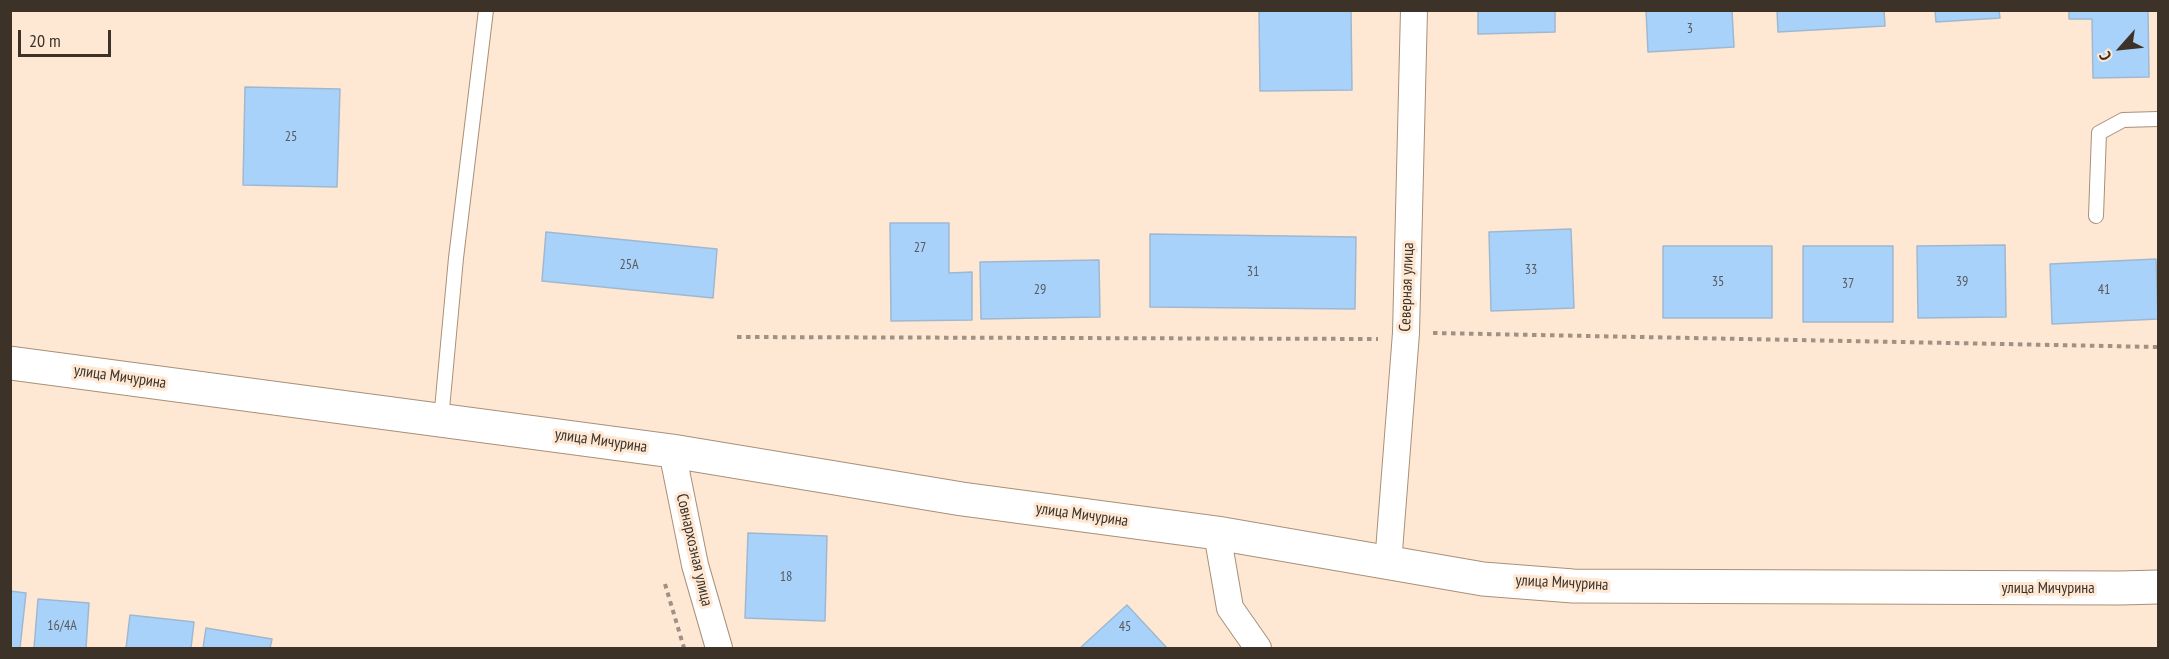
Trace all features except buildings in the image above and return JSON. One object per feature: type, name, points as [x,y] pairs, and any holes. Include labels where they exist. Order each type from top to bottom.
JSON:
[{"type":"main road","name":"улица Мичурина","points":[[10,363],[672,451],[962,499],[1217,533],[1483,579],[1573,586],[2158,587]]},
{"type":"street","name":"Северная улица","points":[[1388,564],[1406,333],[1414,10]]},
{"type":"street","name":"Совнархозная улица","points":[[672,451],[694,564],[719,648]]},
{"type":"street","points":[[1217,533],[1230,608],[1258,648]]},
{"type":"lane","points":[[441,420],[456,258],[486,10]]},
{"type":"lane","points":[[2096,216],[2100,132],[2123,120],[2158,119]]},
{"type":"path","points":[[737,337],[1372,340],[1406,333],[2158,347]]},
{"type":"path","points":[[665,584],[684,648]]}]
